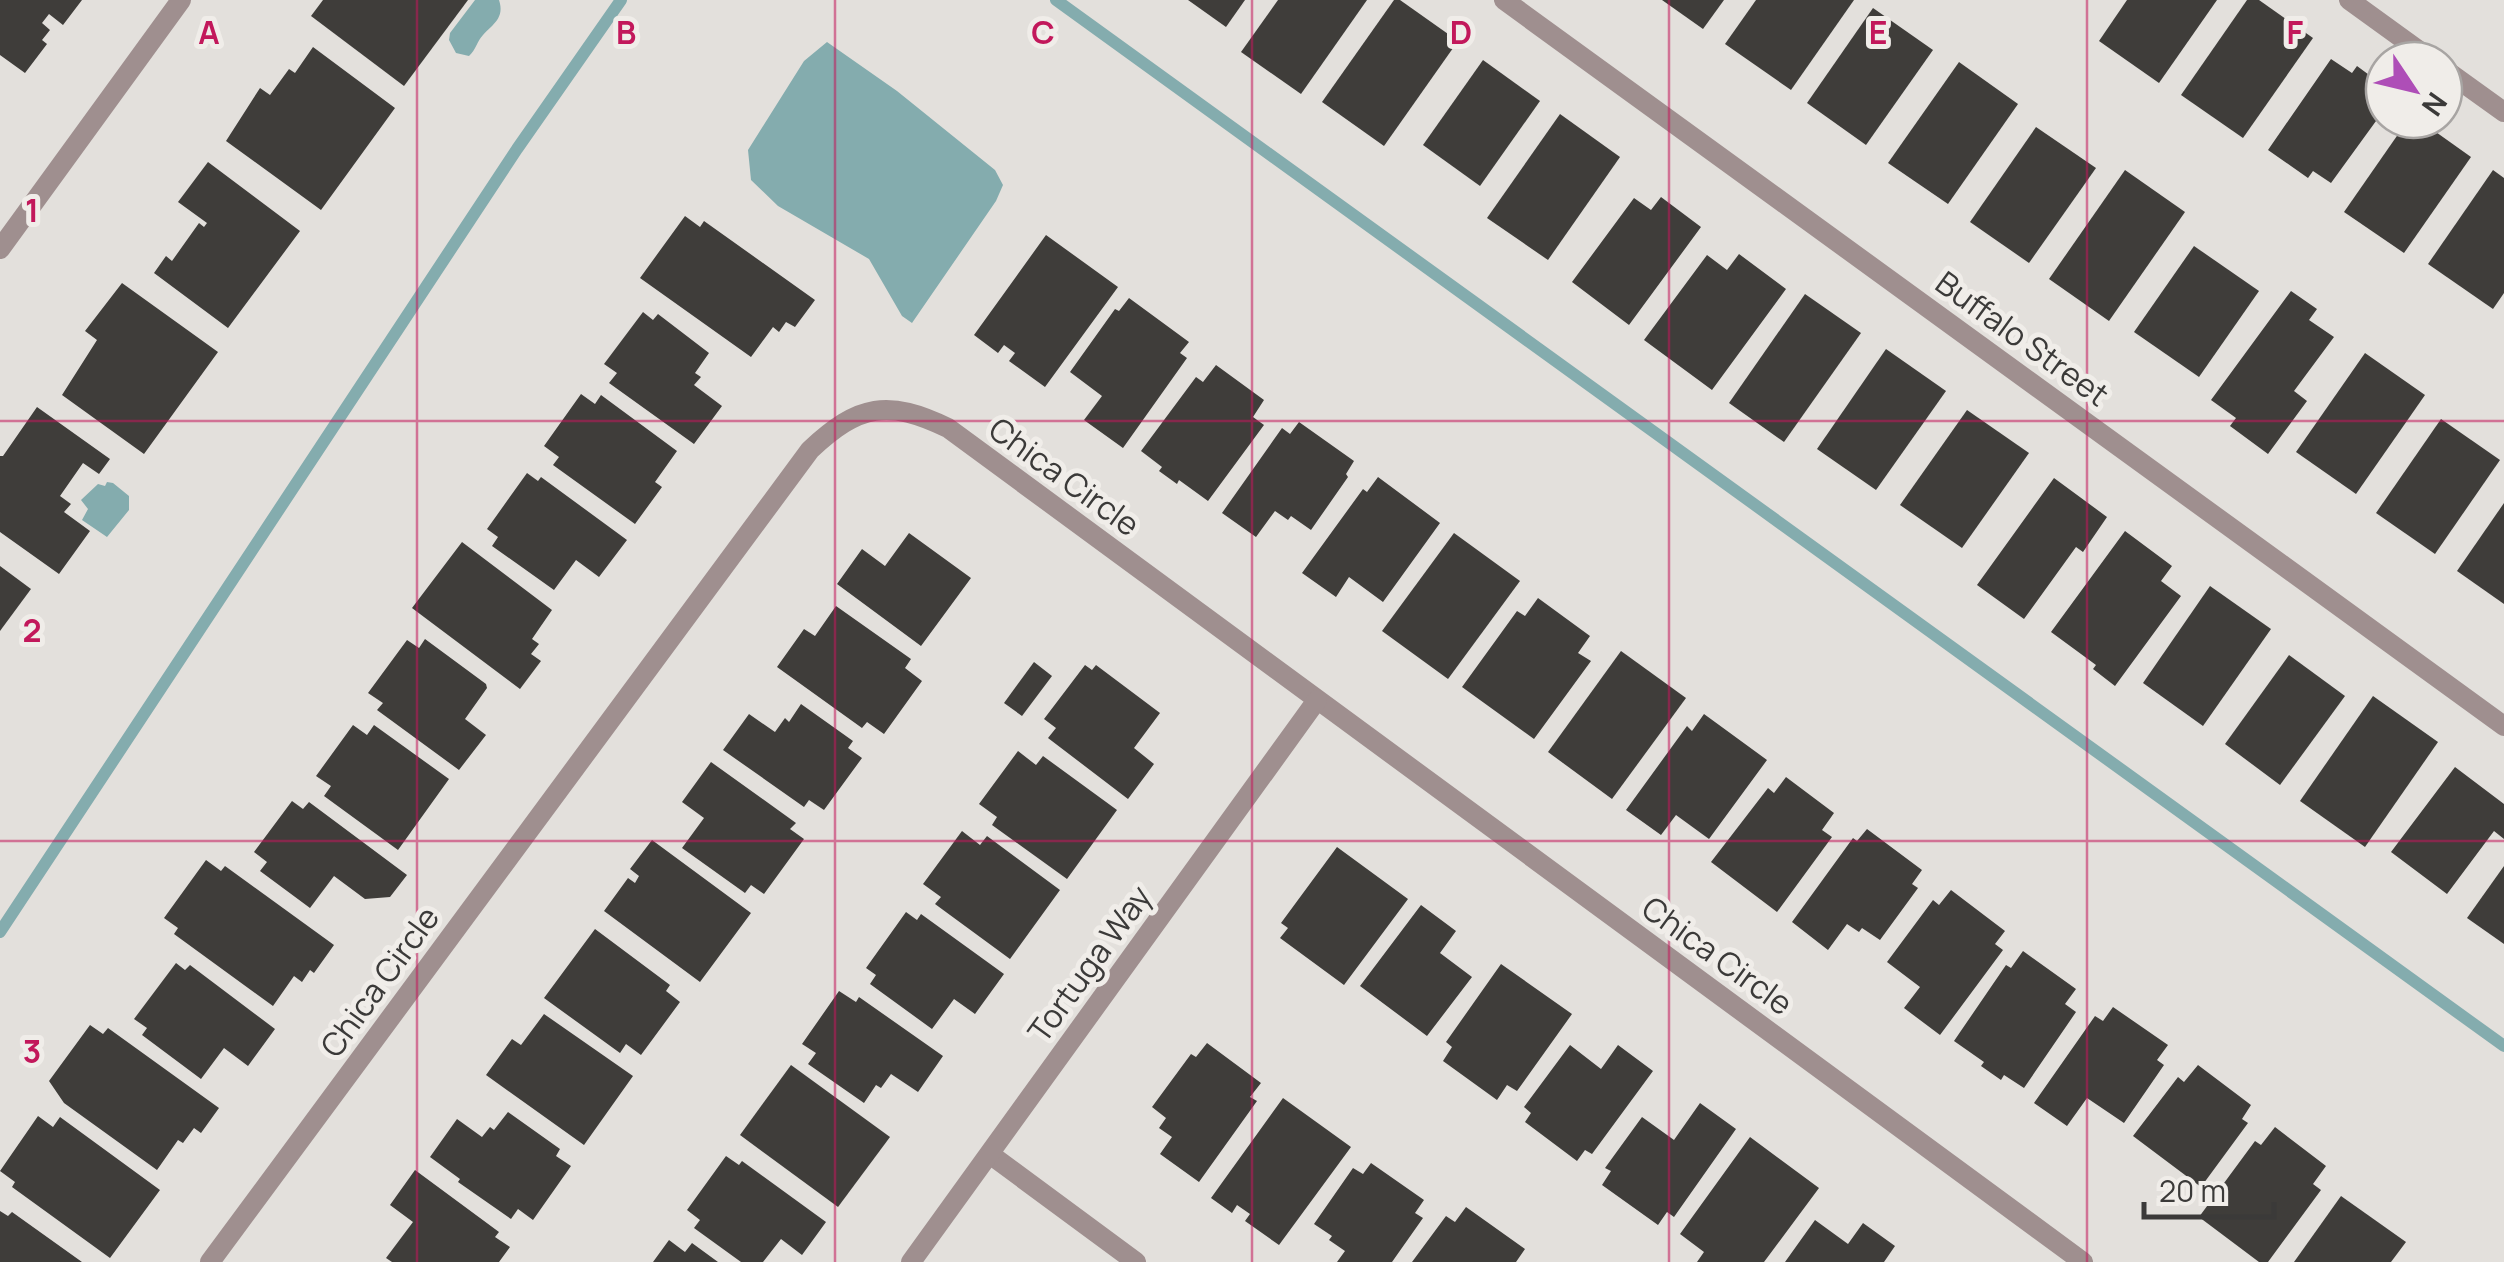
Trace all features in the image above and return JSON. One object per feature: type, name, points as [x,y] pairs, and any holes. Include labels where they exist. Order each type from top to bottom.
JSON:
[{"type":"street","points":[[0,249],[180,0]]},
{"type":"street","name":"Buffalo Street","points":[[1504,0],[2504,726]]},
{"type":"street","points":[[2349,0],[2404,40]]},
{"type":"street","points":[[2464,83],[2504,112]]},
{"type":"street","name":"Chica Circle","points":[[210,1262],[810,450],[834,427],[865,413],[894,408],[948,428],[2084,1262]]},
{"type":"street","name":"Tortuga Way","points":[[911,1262],[1317,700]]},
{"type":"street","points":[[991,1154],[1136,1262]]},
{"type":"water","points":[[475,0],[499,0],[500,12],[469,56],[456,53],[449,40]]},
{"type":"water","points":[[827,42],[897,91],[995,170],[1003,185],[912,323],[902,316],[869,259],[778,206],[751,180],[748,150],[804,61]]},
{"type":"water","points":[[107,482],[129,496],[129,510],[107,537],[82,520],[88,509],[81,500],[98,484],[105,486]]},
{"type":"building","points":[[0,0],[82,0],[63,25],[49,14],[42,23],[50,30],[42,40],[47,44],[25,73],[0,55]]},
{"type":"building","points":[[323,0],[468,0],[404,86],[311,16]]},
{"type":"building","points":[[1188,0],[1245,0],[1226,27]]},
{"type":"building","points":[[1278,0],[1367,0],[1301,94],[1241,52]]},
{"type":"building","points":[[1394,0],[1400,0],[1458,41],[1384,146],[1322,102]]},
{"type":"building","points":[[1662,0],[1724,0],[1703,29]]},
{"type":"building","points":[[1756,0],[1854,0],[1791,90],[1725,44]]},
{"type":"building","points":[[2127,0],[2217,0],[2159,83],[2099,41]]},
{"type":"building","points":[[2247,0],[2259,0],[2313,38],[2243,138],[2181,95]]},
{"type":"building","points":[[1873,8],[1933,50],[1866,145],[1807,103]]},
{"type":"building","points":[[313,47],[395,108],[321,210],[226,141],[260,88],[270,95],[289,69],[295,73]]},
{"type":"building","points":[[2331,59],[2352,73],[2357,66],[2364,71],[2364,138],[2331,183],[2313,171],[2308,178],[2268,150]]},
{"type":"building","points":[[1483,60],[1540,101],[1480,186],[1423,145]]},
{"type":"building","points":[[1959,62],[2018,104],[1948,204],[1888,163]]},
{"type":"building","points":[[1560,114],[1620,157],[1548,260],[1487,218]]},
{"type":"building","points":[[2036,127],[2096,168],[2029,263],[1970,222]]},
{"type":"building","points":[[2394,140],[2447,140],[2471,157],[2404,253],[2344,212]]},
{"type":"building","points":[[208,162],[300,231],[228,328],[154,273],[166,256],[172,261],[199,223],[204,227],[207,223],[178,202]]},
{"type":"building","points":[[2125,170],[2185,212],[2109,321],[2049,279]]},
{"type":"building","points":[[2493,170],[2504,178],[2504,293],[2493,309],[2428,264]]},
{"type":"building","points":[[1661,197],[1701,227],[1629,325],[1572,282],[1634,198],[1651,210]]},
{"type":"building","points":[[685,216],[700,227],[704,221],[815,300],[795,327],[786,322],[779,332],[773,327],[751,357],[640,278]]},
{"type":"building","points":[[1046,235],[1118,287],[1045,387],[1009,361],[1015,353],[1004,345],[998,353],[974,335]]},
{"type":"building","points":[[2194,246],[2259,291],[2199,377],[2134,332]]},
{"type":"building","points":[[1739,254],[1786,289],[1712,390],[1644,340],[1707,255],[1727,270]]},
{"type":"building","points":[[122,283],[218,352],[144,454],[62,395],[97,340],[85,331]]},
{"type":"building","points":[[2291,291],[2317,309],[2309,320],[2334,337],[2294,391],[2307,401],[2268,454],[2230,426],[2236,418],[2211,400]]},
{"type":"building","points":[[1805,294],[1861,333],[1784,442],[1729,403]]},
{"type":"building","points":[[1129,298],[1189,342],[1180,353],[1187,358],[1123,448],[1084,420],[1102,396],[1070,372],[1115,309],[1119,311]]},
{"type":"building","points":[[643,312],[653,320],[658,314],[709,353],[695,373],[701,377],[694,385],[722,406],[694,444],[609,383],[617,373],[604,364]]},
{"type":"building","points":[[1886,349],[1946,391],[1876,490],[1817,449]]},
{"type":"building","points":[[2365,353],[2425,395],[2356,494],[2296,452]]},
{"type":"building","points":[[1216,365],[1264,400],[1253,417],[1264,425],[1208,501],[1159,471],[1162,467],[1141,451],[1196,377],[1203,382]]},
{"type":"building","points":[[581,394],[595,404],[601,395],[677,451],[655,482],[662,487],[635,524],[553,465],[559,457],[544,446]]},
{"type":"building","points":[[37,407],[110,459],[99,474],[83,463],[60,496],[71,504],[64,512],[90,531],[59,574],[0,532],[0,456]]},
{"type":"building","points":[[1967,410],[2029,453],[1962,548],[1900,505]]},
{"type":"building","points":[[2441,419],[2500,460],[2435,554],[2376,513]]},
{"type":"building","points":[[1299,422],[1354,461],[1348,477],[1311,530],[1291,516],[1288,520],[1275,511],[1256,537],[1222,513],[1282,428],[1290,434]]},
{"type":"building","points":[[527,473],[538,481],[541,477],[627,540],[599,577],[576,560],[554,590],[492,546],[498,537],[487,529]]},
{"type":"building","points":[[1378,477],[1440,523],[1383,602],[1349,577],[1336,597],[1302,573],[1363,489],[1367,492]]},
{"type":"building","points":[[2054,478],[2107,517],[2083,552],[2076,547],[2024,619],[1977,585]]},
{"type":"building","points":[[2504,503],[2504,604],[2457,571]]},
{"type":"building","points":[[2125,531],[2172,566],[2161,581],[2181,596],[2115,686],[2093,669],[2096,665],[2051,632]]},
{"type":"building","points":[[909,533],[971,578],[921,646],[837,584],[862,549],[885,566]]},
{"type":"building","points":[[1454,533],[1520,581],[1448,679],[1382,631]]},
{"type":"building","points":[[462,542],[552,610],[532,639],[539,644],[531,654],[541,661],[520,689],[412,608]]},
{"type":"building","points":[[0,566],[31,589],[0,631]]},
{"type":"building","points":[[2210,586],[2271,629],[2203,726],[2143,683]]},
{"type":"building","points":[[1538,598],[1590,636],[1578,653],[1591,661],[1534,739],[1462,687],[1517,611],[1525,616]]},
{"type":"building","points":[[836,606],[911,659],[905,668],[922,681],[884,734],[867,722],[862,728],[777,667],[804,629],[815,636]]},
{"type":"building","points":[[425,639],[486,684],[465,719],[486,735],[459,770],[377,710],[383,703],[368,693],[407,640],[419,648]]},
{"type":"building","points":[[1621,651],[1686,698],[1612,799],[1548,752]]},
{"type":"building","points":[[2289,655],[2345,696],[2280,785],[2225,744]]},
{"type":"building","points":[[1034,662],[1052,676],[1022,716],[1004,703]]},
{"type":"building","points":[[1085,665],[1092,670],[1096,665],[1160,713],[1134,748],[1154,764],[1128,799],[1048,738],[1056,728],[1044,719]]},
{"type":"building","points":[[2373,696],[2438,742],[2365,847],[2300,801]]},
{"type":"building","points":[[801,704],[853,741],[848,748],[862,758],[824,810],[809,800],[804,807],[723,750],[749,714],[775,732],[785,718],[789,722]]},
{"type":"building","points":[[1704,714],[1767,760],[1709,839],[1676,815],[1661,835],[1626,810],[1687,726],[1692,731]]},
{"type":"building","points":[[353,725],[367,735],[374,725],[449,779],[398,850],[324,796],[331,786],[316,776]]},
{"type":"building","points":[[1018,751],[1036,765],[1043,756],[1117,810],[1067,879],[992,825],[997,817],[979,804]]},
{"type":"building","points":[[711,762],[796,823],[790,829],[804,839],[764,894],[751,885],[745,893],[682,848],[704,818],[682,802]]},
{"type":"building","points":[[2455,767],[2504,804],[2504,839],[2494,831],[2447,894],[2391,852]]},
{"type":"building","points":[[1786,777],[1834,813],[1822,830],[1832,837],[1777,912],[1711,862],[1768,788],[1774,793]]},
{"type":"building","points":[[292,801],[303,809],[309,802],[407,875],[390,897],[365,899],[334,876],[310,908],[260,871],[267,862],[254,852]]},
{"type":"building","points":[[1867,829],[1922,870],[1912,884],[1918,888],[1880,940],[1847,924],[1828,950],[1792,922],[1853,838],[1857,841]]},
{"type":"building","points":[[962,831],[980,845],[987,836],[1060,890],[1010,959],[935,904],[941,897],[923,884]]},
{"type":"building","points":[[652,840],[751,913],[700,982],[604,911],[628,878],[635,883],[639,876],[630,869]]},
{"type":"building","points":[[1337,847],[1408,899],[1344,985],[1280,938],[1288,928],[1281,923]]},
{"type":"building","points":[[206,860],[221,871],[225,866],[334,945],[314,973],[310,970],[302,982],[294,976],[273,1006],[174,934],[178,928],[164,918]]},
{"type":"building","points":[[2504,866],[2504,944],[2467,918]]},
{"type":"building","points":[[1951,890],[2005,931],[1995,944],[2003,950],[1940,1035],[1904,1008],[1920,987],[1887,962],[1933,900],[1939,905]]},
{"type":"building","points":[[1421,905],[1456,931],[1440,953],[1472,977],[1427,1036],[1360,986]]},
{"type":"building","points":[[906,912],[917,920],[921,914],[1004,974],[975,1014],[954,999],[932,1029],[870,984],[876,975],[866,968]]},
{"type":"building","points":[[595,929],[670,985],[666,991],[680,1002],[641,1055],[626,1044],[620,1053],[544,998]]},
{"type":"building","points":[[2023,951],[2076,989],[2065,1004],[2076,1012],[2024,1088],[2004,1075],[2001,1080],[1954,1041],[2006,965],[2011,968]]},
{"type":"building","points":[[176,963],[185,970],[190,965],[275,1029],[248,1066],[224,1048],[201,1079],[142,1035],[147,1028],[134,1019]]},
{"type":"building","points":[[1501,964],[1572,1014],[1517,1091],[1507,1085],[1497,1100],[1443,1061],[1452,1047],[1446,1042]]},
{"type":"building","points":[[839,991],[856,1002],[859,997],[943,1056],[918,1092],[891,1074],[881,1088],[876,1085],[864,1103],[808,1064],[816,1053],[802,1044]]},
{"type":"building","points":[[2113,1007],[2168,1045],[2157,1060],[2164,1065],[2124,1123],[2087,1098],[2067,1126],[2034,1103],[2095,1016],[2103,1021]]},
{"type":"building","points":[[544,1014],[633,1076],[584,1145],[486,1075],[512,1039],[521,1045]]},
{"type":"building","points":[[90,1025],[103,1034],[108,1028],[219,1108],[201,1133],[194,1128],[183,1143],[178,1140],[157,1170],[64,1103],[49,1081]]},
{"type":"building","points":[[1207,1043],[1261,1083],[1250,1097],[1257,1101],[1199,1182],[1160,1154],[1172,1137],[1159,1128],[1166,1118],[1152,1107],[1191,1054],[1196,1057]]},
{"type":"building","points":[[1570,1045],[1601,1069],[1618,1045],[1653,1071],[1592,1154],[1585,1150],[1577,1161],[1525,1122],[1531,1113],[1524,1107]]},
{"type":"building","points":[[791,1065],[890,1137],[838,1207],[740,1135]]},
{"type":"building","points":[[2198,1065],[2251,1105],[2242,1119],[2248,1123],[2201,1187],[2133,1136],[2178,1077],[2184,1082]]},
{"type":"building","points":[[1283,1098],[1351,1147],[1279,1245],[1245,1221],[1250,1214],[1237,1205],[1232,1213],[1211,1198]]},
{"type":"building","points":[[1700,1103],[1736,1129],[1674,1217],[1667,1212],[1658,1225],[1602,1185],[1611,1171],[1605,1168],[1642,1117],[1674,1140]]},
{"type":"building","points":[[508,1112],[560,1149],[556,1156],[571,1166],[533,1220],[518,1209],[511,1219],[430,1157],[457,1119],[482,1137],[490,1127],[494,1130]]},
{"type":"building","points":[[38,1116],[53,1127],[60,1117],[160,1190],[110,1258],[12,1187],[15,1182],[0,1171]]},
{"type":"building","points":[[2275,1127],[2326,1166],[2313,1184],[2321,1190],[2268,1262],[2259,1262],[2199,1217],[2255,1141],[2261,1145]]},
{"type":"building","points":[[1750,1137],[1819,1188],[1764,1262],[1697,1262],[1704,1252],[1680,1234]]},
{"type":"building","points":[[726,1156],[739,1165],[742,1161],[826,1222],[802,1255],[781,1239],[763,1262],[741,1262],[694,1228],[700,1220],[687,1210]]},
{"type":"building","points":[[1371,1163],[1424,1200],[1415,1213],[1423,1218],[1392,1262],[1337,1262],[1345,1251],[1314,1224],[1353,1168],[1363,1174]]},
{"type":"building","points":[[415,1170],[499,1232],[495,1237],[510,1247],[499,1262],[392,1262],[386,1258],[413,1222],[390,1205]]},
{"type":"building","points":[[2341,1196],[2406,1242],[2391,1262],[2294,1262]]},
{"type":"building","points":[[1466,1207],[1525,1249],[1516,1262],[1412,1262],[1446,1216],[1455,1222]]},
{"type":"building","points":[[0,1211],[8,1216],[12,1212],[82,1262],[0,1262]]},
{"type":"building","points":[[1815,1220],[1848,1244],[1863,1223],[1895,1246],[1884,1262],[1785,1262]]},
{"type":"building","points":[[669,1240],[685,1252],[692,1243],[718,1262],[653,1262]]},
{"type":"waterway","points":[[0,932],[517,149],[621,0]]},
{"type":"waterway","points":[[1056,0],[2504,1046]]}]
